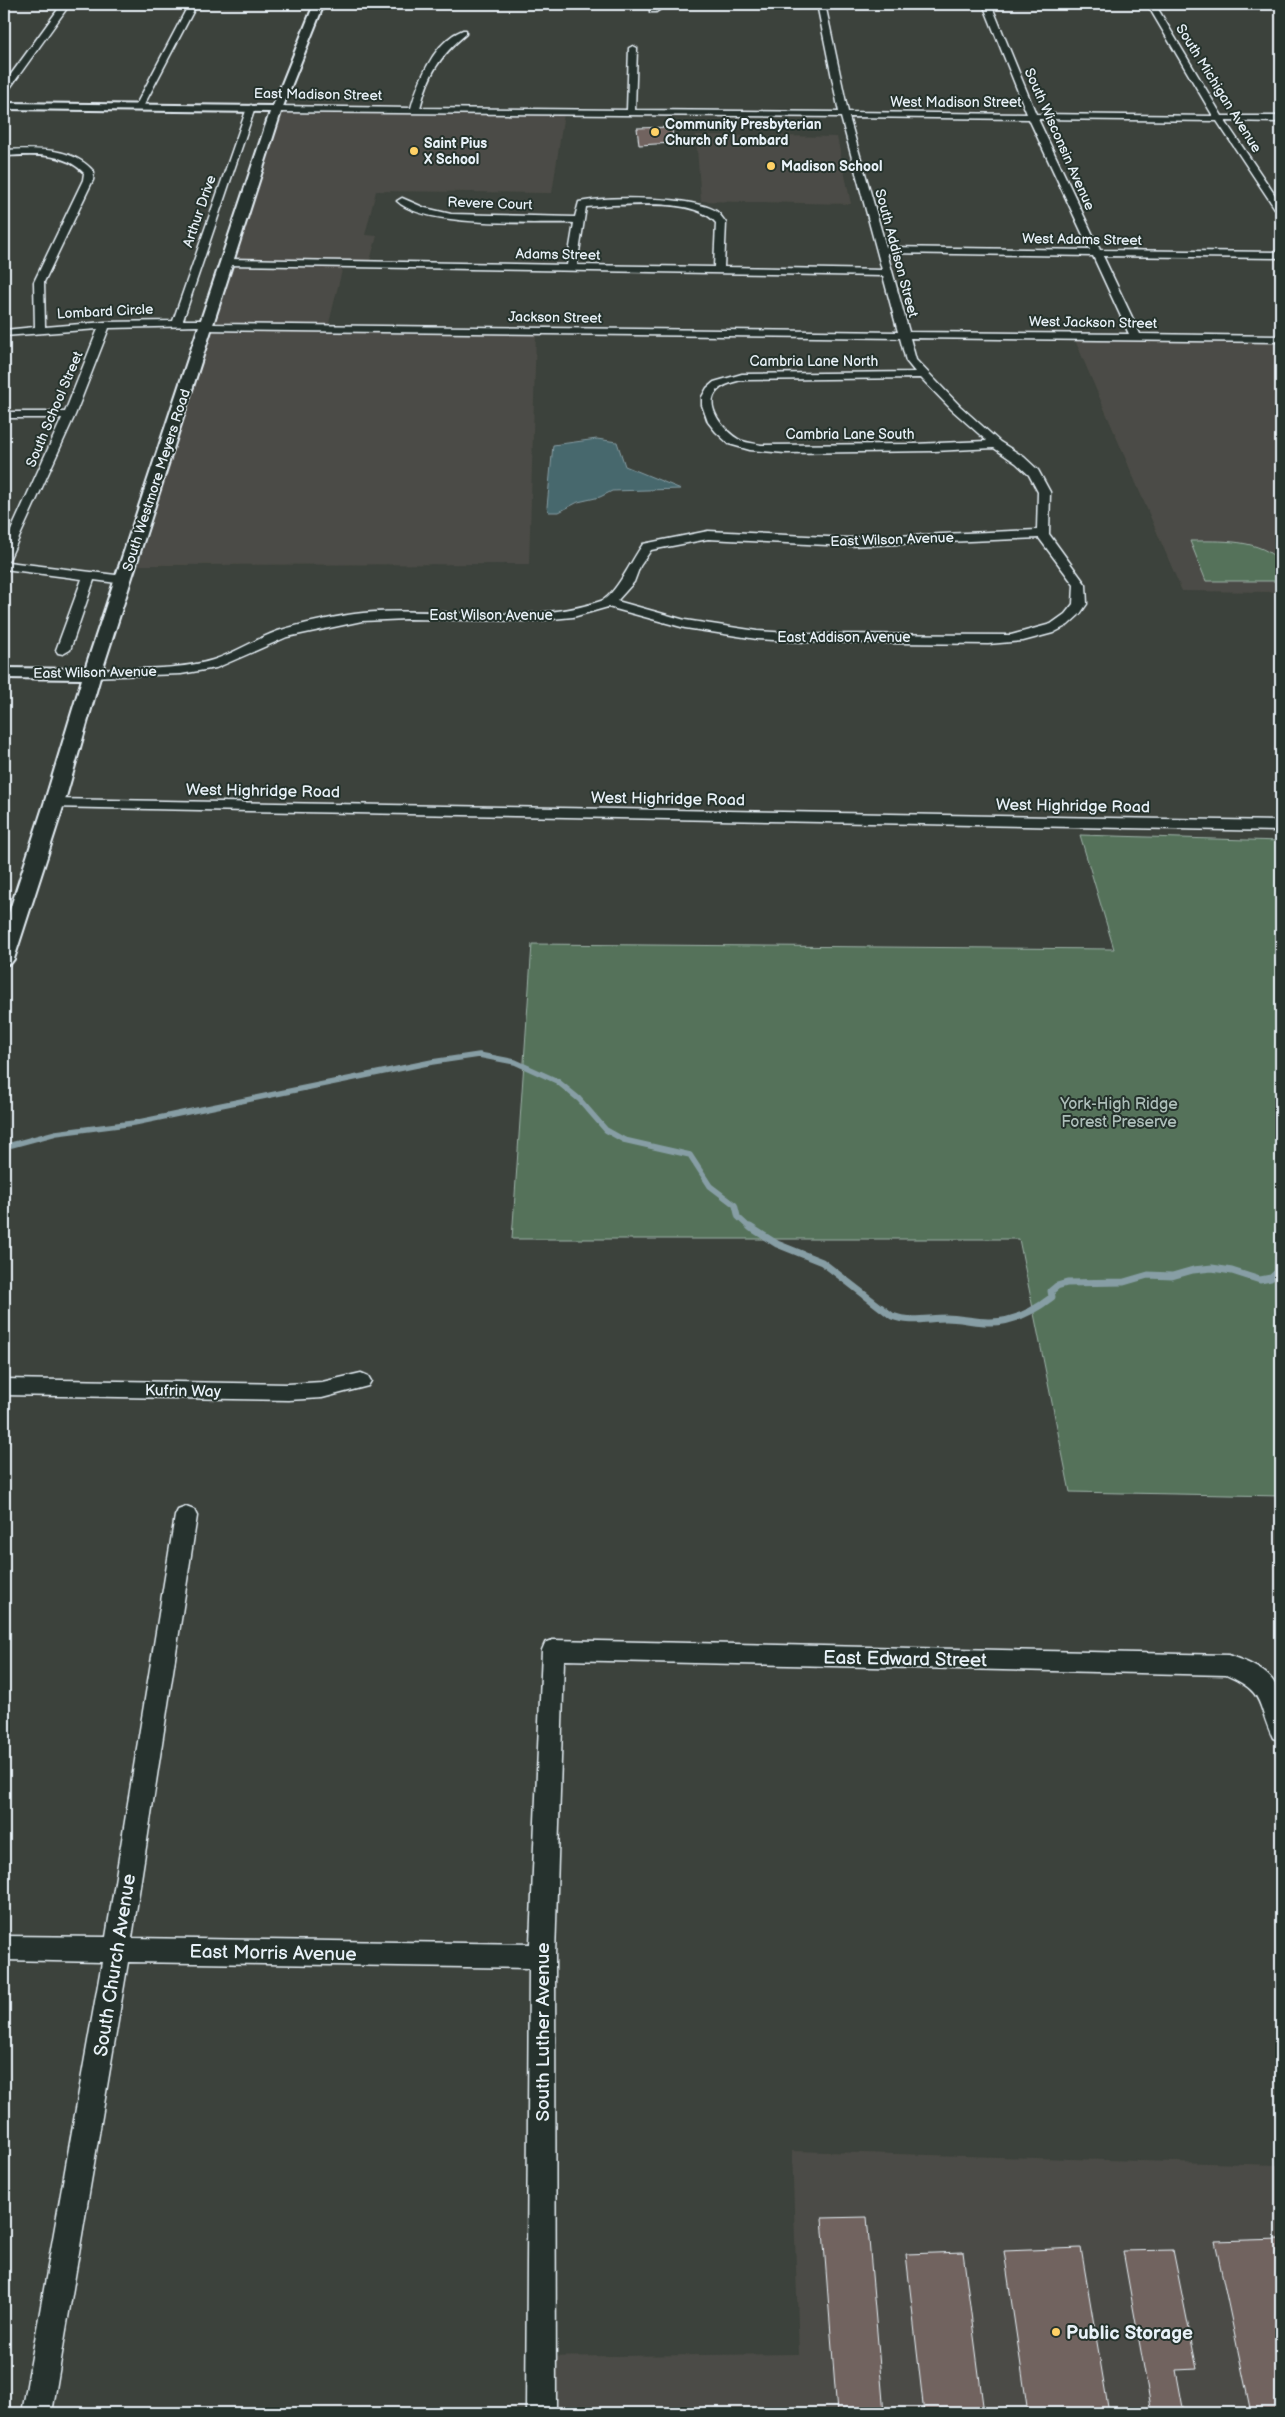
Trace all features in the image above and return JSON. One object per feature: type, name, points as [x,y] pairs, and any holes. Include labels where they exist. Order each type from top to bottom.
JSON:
[{"type":"street","points":[[4,90],[66,4]]},
{"type":"street","points":[[138,107],[193,4]]},
{"type":"street","name":"South Westmore Meyers Road","points":[[4,960],[54,804],[92,674],[277,109],[320,4]]},
{"type":"street","points":[[653,10],[664,4]]},
{"type":"street","name":"South Addison Street","points":[[822,4],[844,114],[904,334]]},
{"type":"street","name":"South Wisconsin Avenue","points":[[987,4],[1032,116],[1136,337]]},
{"type":"street","name":"South Michigan Avenue","points":[[1150,4],[1219,118],[1281,211]]},
{"type":"street","points":[[415,110],[423,80],[430,64],[441,50],[463,32]]},
{"type":"street","points":[[631,112],[634,48]]},
{"type":"street","name":"East Madison Street","points":[[4,106],[631,112]]},
{"type":"street","name":"Arthur Drive","points":[[177,324],[251,108]]},
{"type":"street","name":"West Madison Street","points":[[631,112],[1281,119]]},
{"type":"street","points":[[4,153],[34,153],[68,158],[85,167],[89,172],[88,180],[39,282],[40,329]]},
{"type":"street","points":[[68,158],[79,154]]},
{"type":"street","name":"Revere Court","points":[[402,201],[422,210],[451,217],[580,220]]},
{"type":"street","points":[[571,268],[582,204],[674,203],[708,210],[718,218],[721,223],[719,270]]},
{"type":"street","name":"West Adams Street","points":[[882,250],[1281,255]]},
{"type":"street","name":"Adams Street","points":[[227,262],[888,273]]},
{"type":"street","name":"Lombard Circle","points":[[4,333],[105,325],[206,325]]},
{"type":"street","name":"South School Street","points":[[4,559],[69,415],[105,325]]},
{"type":"street","name":"Jackson Street","points":[[206,325],[904,334]]},
{"type":"street","points":[[904,334],[911,361],[922,375],[996,444],[1026,465],[1041,483],[1044,492],[1043,534],[1080,586],[1081,598],[1076,610]]},
{"type":"street","name":"West Jackson Street","points":[[904,334],[1281,339]]},
{"type":"street","name":"Cambria Lane North","points":[[712,422],[709,395],[723,382],[742,377],[922,375]]},
{"type":"street","points":[[4,415],[69,415]]},
{"type":"street","name":"Cambria Lane South","points":[[712,422],[738,444],[782,449],[925,450],[996,444]]},
{"type":"street","name":"East Wilson Avenue","points":[[4,673],[92,674],[181,670],[216,664],[283,634],[340,620],[401,615],[546,617],[573,613],[608,603],[628,582],[634,566],[647,547],[692,536],[725,534],[800,541],[840,542],[1043,534]]},
{"type":"street","points":[[4,565],[124,580]]},
{"type":"street","points":[[63,650],[89,577]]},
{"type":"street","name":"East Addison Avenue","points":[[608,603],[709,629],[756,635],[819,639],[1012,638],[1039,632],[1062,624],[1076,610]]},
{"type":"street","name":"West Highridge Road","points":[[54,804],[1281,826]]},
{"type":"street","name":"Kufrin Way","points":[[4,1387],[288,1392],[322,1390],[361,1381]]},
{"type":"street","name":"South Church Avenue","points":[[37,2413],[117,1950],[186,1516]]},
{"type":"street","name":"East Edward Street","points":[[553,1650],[1228,1665],[1255,1677],[1269,1694],[1281,1731]]},
{"type":"street","name":"South Luther Avenue","points":[[541,2413],[542,1956],[553,1650]]},
{"type":"street","name":"East Morris Avenue","points":[[4,1948],[542,1956]]},
{"type":"shaded area","name":"Saint Pius X School","points":[[282,110],[564,113],[552,193],[376,191],[365,235],[377,236],[369,264],[235,260]]},
{"type":"shaded area","name":"Madison School","points":[[696,135],[837,137],[851,204],[701,201]]},
{"type":"shaded area","points":[[234,264],[343,266],[328,327],[212,325]]},
{"type":"shaded area","points":[[211,329],[536,333],[529,564],[139,565]]},
{"type":"shaded area","points":[[1075,340],[1281,343],[1281,592],[1182,591]]},
{"type":"shaded area","points":[[792,2151],[1281,2165],[1281,2413],[526,2413],[527,2357],[799,2354]]},
{"type":"green space","points":[[1190,541],[1226,541],[1263,549],[1281,563],[1281,581],[1206,581]]},
{"type":"green space","name":"York-High Ridge Forest Preserve","points":[[1080,835],[1281,841],[1281,1496],[1070,1492],[1019,1239],[512,1239],[532,944],[1114,949]]},
{"type":"water","points":[[597,439],[617,442],[625,466],[681,489],[612,491],[600,497],[578,502],[559,512],[549,512],[547,507],[553,445]]},
{"type":"building","name":"Community Presbyterian Church of Lombard","points":[[672,127],[673,143],[639,145],[637,128]]},
{"type":"building","points":[[867,2217],[884,2413],[837,2413],[822,2218]]},
{"type":"building","name":"Public Storage","points":[[1281,2239],[1281,2413],[1251,2413],[1215,2241]]},
{"type":"building","name":"Public Storage","points":[[1081,2248],[1109,2413],[1028,2413],[1004,2251]]},
{"type":"building","name":"Public Storage","points":[[1173,2250],[1197,2369],[1176,2370],[1184,2413],[1152,2413],[1123,2251]]},
{"type":"building","points":[[963,2252],[984,2413],[924,2413],[906,2254]]},
{"type":"waterway","points":[[4,1147],[56,1133],[134,1123],[432,1062],[479,1055],[515,1062],[557,1081],[579,1099],[606,1130],[624,1140],[690,1155],[710,1186],[735,1205],[738,1217],[751,1229]]},
{"type":"waterway","points":[[750,1227],[777,1244],[822,1262],[892,1316],[905,1319],[946,1318],[997,1322],[1014,1318],[1038,1307],[1052,1297],[1051,1291],[1057,1286],[1067,1283],[1124,1282],[1148,1275],[1172,1276],[1193,1270],[1212,1268],[1232,1271],[1260,1280],[1271,1278],[1281,1269]]},
{"type":"place","name":"Community Presbyterian Church of Lombard","points":[[655,132]]},
{"type":"place","name":"Saint Pius X School","points":[[414,151]]},
{"type":"place","name":"Madison School","points":[[771,166]]},
{"type":"place","name":"Public Storage","points":[[1056,2332]]}]
